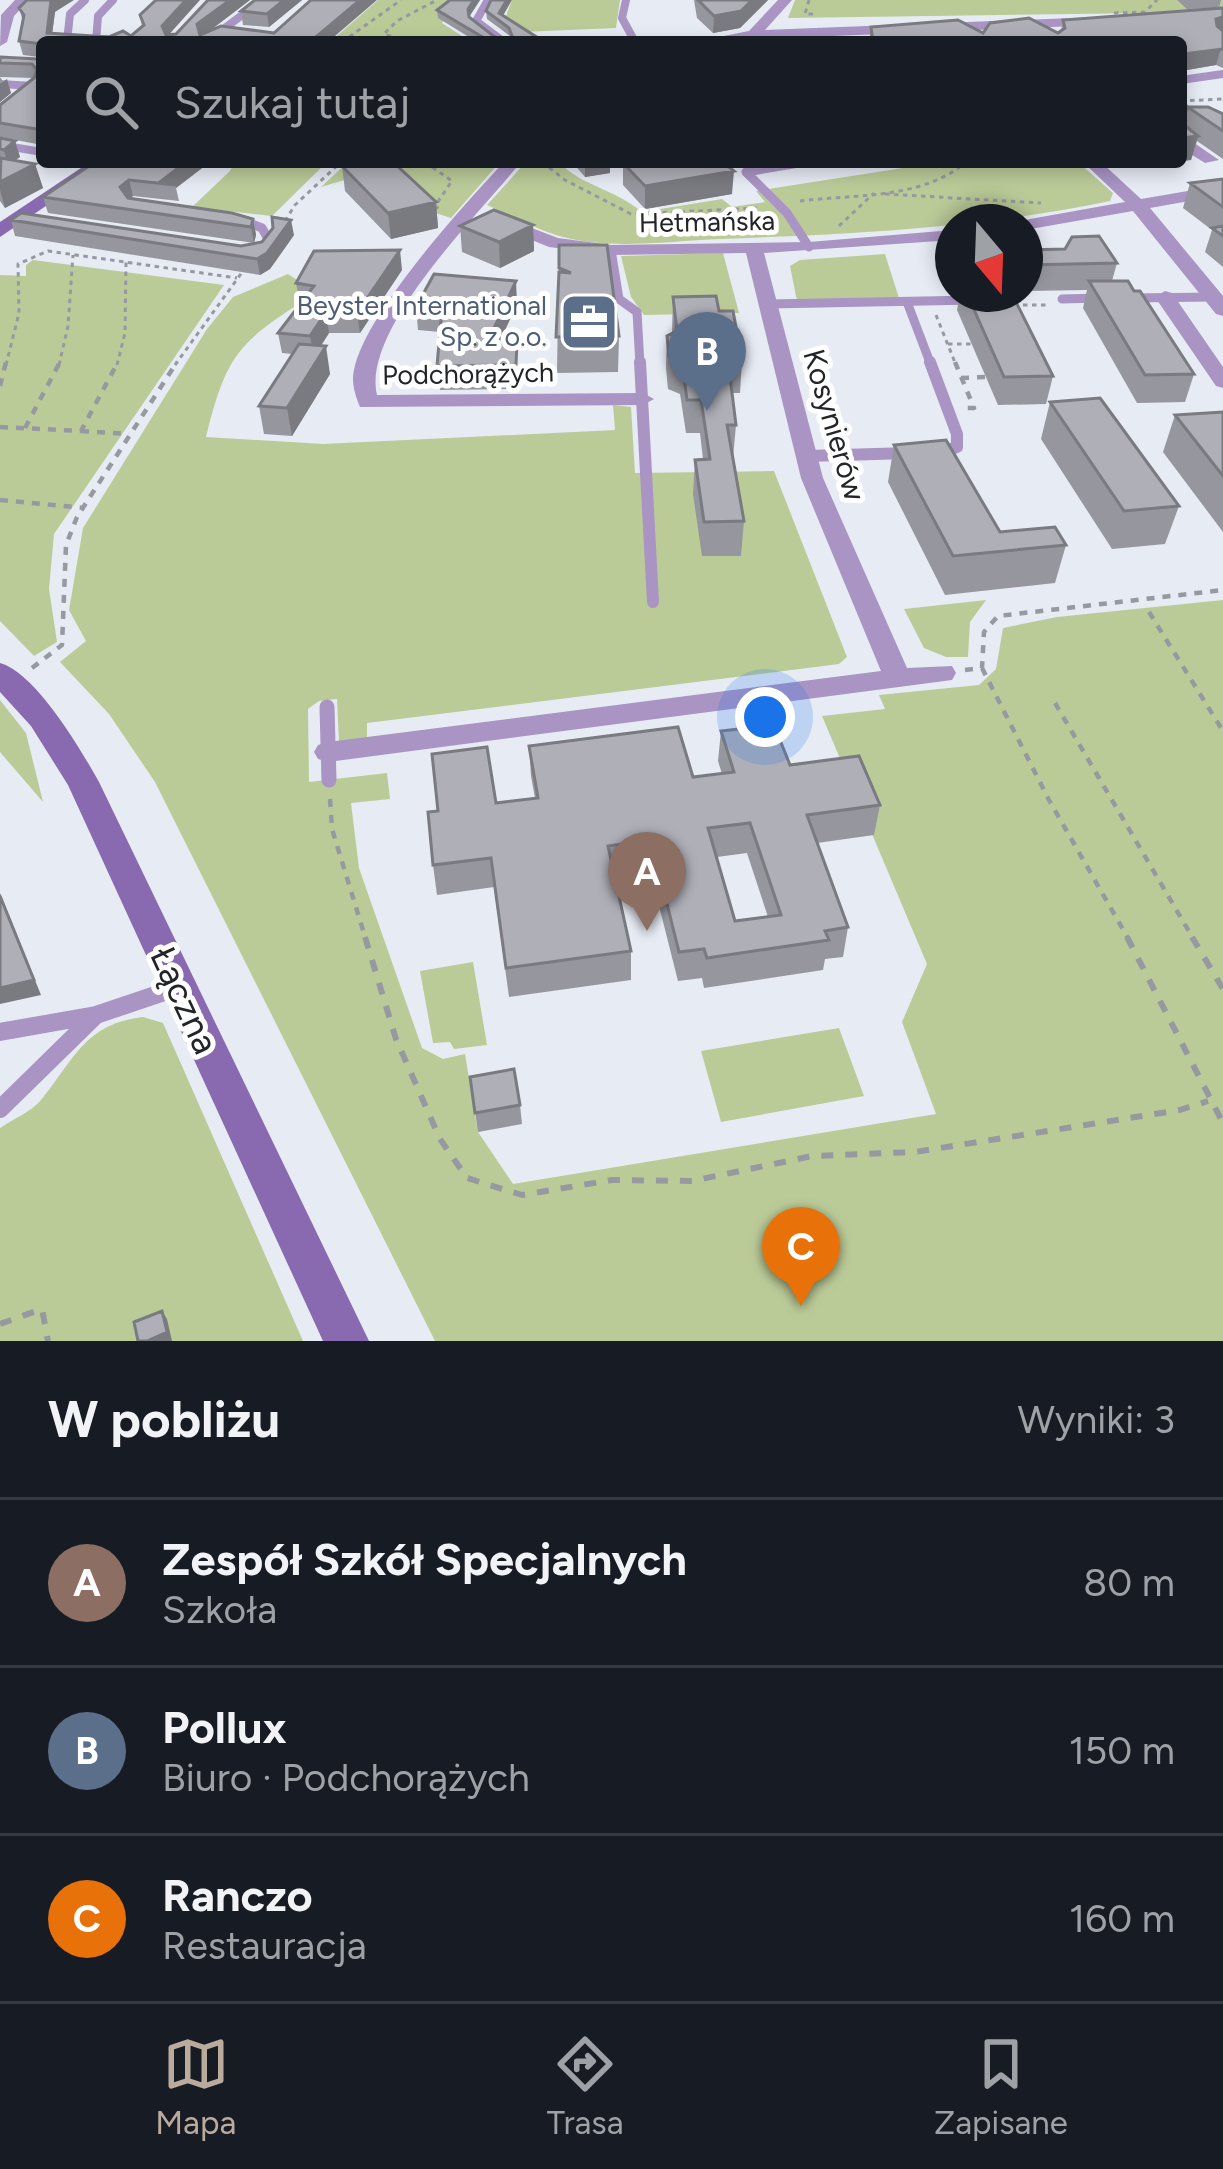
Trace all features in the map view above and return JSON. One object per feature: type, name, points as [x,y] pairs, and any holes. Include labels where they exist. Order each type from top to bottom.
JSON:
[{"type":"main road","points":[[7,225],[93,168]]},
{"type":"main road","name":"Łączna","points":[[16,671],[64,748],[346,1341]]},
{"type":"street","points":[[1,33],[22,0]]},
{"type":"street","points":[[753,35],[784,0]]},
{"type":"street","points":[[829,36],[907,22],[955,27],[1118,20]]},
{"type":"street","points":[[907,22],[916,36]]},
{"type":"street","points":[[745,36],[788,36]]},
{"type":"street","points":[[1187,144],[1211,160]]},
{"type":"street","name":"Podchorążych","points":[[507,168],[467,211],[396,311],[362,370],[368,402],[643,399]]},
{"type":"street","points":[[1098,168],[1139,203],[1200,274],[1219,304]]},
{"type":"street","points":[[1043,222],[1223,190]]},
{"type":"street","name":"Hetmańska","points":[[467,211],[555,242],[610,250],[754,248],[935,236]]},
{"type":"street","points":[[7,225],[53,223]]},
{"type":"street","name":"Kosynierów","points":[[754,248],[806,456],[898,680]]},
{"type":"street","points":[[1200,274],[1223,271]]},
{"type":"street","points":[[1165,297],[1223,382]]},
{"type":"street","points":[[328,766],[942,673]]},
{"type":"lane","points":[[68,36],[70,14],[85,0]]},
{"type":"lane","points":[[96,36],[98,16],[113,0]]},
{"type":"lane","points":[[215,36],[262,0]]},
{"type":"lane","points":[[488,0],[476,21],[496,36]]},
{"type":"lane","points":[[626,0],[622,18],[632,36]]},
{"type":"lane","points":[[1025,24],[1043,35]]},
{"type":"lane","points":[[955,27],[969,36]]},
{"type":"lane","points":[[221,32],[242,33]]},
{"type":"lane","points":[[1187,79],[1223,74]]},
{"type":"lane","points":[[0,84],[33,86],[0,113]]},
{"type":"lane","points":[[0,146],[36,151]]},
{"type":"lane","points":[[770,168],[746,172],[780,205],[809,244]]},
{"type":"lane","points":[[220,214],[262,228],[268,239],[258,253],[245,252]]},
{"type":"lane","points":[[610,250],[619,299],[637,312],[653,602]]},
{"type":"lane","points":[[1059,302],[1165,297],[1219,304]]},
{"type":"lane","points":[[806,456],[939,453],[957,447],[948,409],[907,302]]},
{"type":"lane","points":[[769,304],[935,302]]},
{"type":"lane","points":[[327,707],[328,766]]},
{"type":"lane","points":[[0,1033],[96,1015],[178,987]]},
{"type":"lane","points":[[0,1109],[96,1015]]},
{"type":"path","points":[[350,36],[401,0]]},
{"type":"path","points":[[389,36],[383,34],[397,21],[437,0]]},
{"type":"path","points":[[1187,101],[1223,99]]},
{"type":"path","points":[[262,228],[285,221],[295,205],[335,168]]},
{"type":"path","points":[[433,168],[452,181],[435,206],[443,212],[467,211]]},
{"type":"path","points":[[550,168],[631,214],[737,212],[936,182],[961,168]]},
{"type":"path","points":[[873,193],[1040,203]]},
{"type":"path","points":[[809,244],[850,220],[873,193]]},
{"type":"path","points":[[0,386],[20,313],[18,264],[48,251],[238,278]]},
{"type":"path","points":[[16,671],[62,645],[66,545],[84,508],[258,253]]},
{"type":"path","points":[[25,428],[45,400],[69,340],[73,255]]},
{"type":"path","points":[[81,431],[123,361],[128,330],[126,262]]},
{"type":"path","points":[[1043,302],[1059,302]]},
{"type":"path","points":[[933,307],[974,408],[948,409]]},
{"type":"path","points":[[948,344],[972,344]]},
{"type":"path","points":[[961,377],[986,377]]},
{"type":"path","points":[[0,427],[132,434]]},
{"type":"path","points":[[0,500],[84,508]]},
{"type":"path","points":[[1223,590],[998,616],[984,632],[982,668],[1049,800],[1109,900],[1223,1123]]},
{"type":"path","points":[[1149,612],[1223,731]]},
{"type":"path","points":[[942,673],[982,668]]},
{"type":"path","points":[[1055,703],[1223,989]]},
{"type":"path","points":[[328,766],[332,829],[376,982],[440,1139],[467,1178],[522,1195],[612,1180],[692,1180],[812,1156],[915,1152],[1180,1110],[1208,1101]]},
{"type":"path","points":[[1213,972],[1223,971]]},
{"type":"path","points":[[0,1324],[42,1309],[48,1341]]},
{"type":"green space","points":[[378,0],[455,0],[442,23],[462,36],[337,36]]},
{"type":"green space","points":[[512,0],[620,0],[616,28],[521,32],[504,21]]},
{"type":"green space","points":[[795,0],[1223,0],[1223,12],[788,18]]},
{"type":"green space","points":[[321,168],[272,216],[192,207],[230,171]]},
{"type":"green space","points":[[342,168],[495,168],[451,218],[426,210],[382,169],[321,187]]},
{"type":"green space","points":[[521,168],[566,168],[642,212],[722,199],[732,207],[765,202],[756,191],[903,168],[1085,168],[1113,193],[1110,201],[1043,213],[1043,204],[935,204],[935,226],[916,228],[641,244],[582,241],[553,234],[487,205]]},
{"type":"green space","points":[[723,253],[739,313],[644,315],[631,297],[621,256]]},
{"type":"green space","points":[[885,254],[899,298],[797,301],[790,266],[800,260]]},
{"type":"green space","points":[[33,260],[224,285],[54,534],[49,589],[57,642],[34,656],[0,621],[0,275],[26,276],[26,265]]},
{"type":"green space","points":[[288,274],[309,288],[311,296],[268,325],[240,352],[221,385],[206,437],[323,444],[615,430],[613,405],[631,407],[635,473],[774,471],[847,657],[839,664],[367,723],[367,739],[339,742],[337,699],[319,701],[308,709],[309,782],[387,773],[390,799],[351,803],[359,868],[422,1048],[443,1059],[465,1054],[478,1132],[513,1184],[936,1114],[902,1022],[927,964],[822,716],[885,709],[879,695],[979,685],[996,669],[1003,628],[1057,617],[1223,600],[1223,1341],[435,1341],[155,782],[109,714],[60,662],[86,641],[69,610],[83,528],[207,329],[233,297]]},
{"type":"green space","points":[[986,600],[970,622],[968,657],[946,657],[924,648],[904,609]]},
{"type":"green space","points":[[0,700],[26,733],[43,802],[0,752]]},
{"type":"green space","points":[[473,962],[487,1045],[454,1049],[450,1042],[433,1043],[420,971]]},
{"type":"green space","points":[[143,1017],[163,1023],[303,1341],[0,1341],[0,1128],[37,1104],[94,1036],[107,1027]]},
{"type":"green space","points":[[839,1028],[864,1096],[721,1122],[701,1051]]},
{"type":"building","points":[[27,0],[51,0],[47,33],[94,36],[36,36],[36,43],[19,41],[24,15],[19,8]]},
{"type":"building","points":[[156,0],[186,0],[162,26],[166,35],[176,34],[208,0],[230,0],[197,24],[200,35],[221,26],[274,33],[311,0],[360,0],[317,36],[131,36],[144,25],[140,15]]},
{"type":"building","points":[[255,0],[284,0],[267,14],[241,11]]},
{"type":"building","points":[[450,0],[474,0],[469,17],[494,36],[481,36],[437,10]]},
{"type":"building","points":[[491,0],[507,0],[499,13],[535,36],[512,36],[509,28],[486,11]]},
{"type":"building","points":[[698,0],[752,0],[741,11],[714,16]]},
{"type":"building","points":[[1223,8],[1223,17],[1216,19],[1223,31],[1223,49],[1187,54],[1187,36],[872,36],[871,27],[958,20],[983,33],[990,23],[1029,18],[1058,33],[1065,28],[1063,20]]},
{"type":"building","points":[[0,57],[36,59],[36,69],[32,64],[0,63]]},
{"type":"building","points":[[36,73],[36,129],[0,123],[0,105]]},
{"type":"building","points":[[1208,107],[1223,114],[1223,131],[1189,108]]},
{"type":"building","points":[[0,138],[15,141],[4,150]]},
{"type":"building","points":[[1,158],[35,164],[0,182]]},
{"type":"building","points":[[86,168],[178,168],[160,182],[176,185],[129,180],[120,187],[128,198],[253,219],[251,227],[43,197]]},
{"type":"building","points":[[344,168],[399,168],[436,202],[388,213]]},
{"type":"building","points":[[628,168],[734,171],[645,186]]},
{"type":"building","points":[[1223,179],[1223,207],[1190,183]]},
{"type":"building","points":[[494,210],[533,225],[499,242],[460,226]]},
{"type":"building","points":[[21,213],[241,246],[262,242],[273,228],[272,217],[291,220],[257,259],[11,220]]},
{"type":"building","points":[[1099,236],[1117,263],[1043,265],[1043,250],[1065,249],[1072,237]]},
{"type":"building","points":[[559,245],[607,245],[619,336],[556,337],[559,272],[571,273],[559,268]]},
{"type":"building","points":[[400,250],[357,313],[326,312],[310,336],[278,333],[314,286],[296,283],[314,251]]},
{"type":"building","points":[[434,274],[516,281],[487,343],[517,343],[516,365],[437,366],[442,309],[416,307]]},
{"type":"building","points":[[1089,281],[1128,281],[1134,291],[1140,291],[1194,374],[1145,375]]},
{"type":"building","points":[[716,296],[719,311],[733,311],[742,360],[728,361],[736,425],[727,425],[744,521],[704,522],[695,460],[710,459],[701,400],[687,400],[682,362],[669,356],[667,336],[677,331],[673,297]]},
{"type":"building","points":[[975,312],[1021,312],[1053,376],[1004,377]]},
{"type":"building","points":[[299,344],[326,346],[287,408],[259,406]]},
{"type":"building","points":[[1100,398],[1179,506],[1124,511],[1050,402]]},
{"type":"building","points":[[1223,412],[1223,476],[1175,415]]},
{"type":"building","points":[[946,440],[1000,532],[1055,527],[1066,545],[953,556],[894,445]]},
{"type":"building","points":[[774,725],[790,765],[859,756],[880,805],[807,815],[848,927],[825,931],[829,940],[707,958],[704,949],[679,952],[651,840],[608,846],[631,951],[506,968],[491,858],[433,865],[428,812],[438,811],[432,754],[487,747],[496,803],[538,798],[529,746],[678,727],[693,777],[734,772],[721,731]],"holes":[[[750,823],[781,915],[735,921],[708,828]]]},
{"type":"building","points":[[0,896],[34,980],[0,988]]},
{"type":"building","points":[[514,1069],[520,1105],[475,1113],[470,1077]]},
{"type":"building","points":[[162,1311],[167,1332],[138,1341],[134,1322]]},
{"type":"place","name":"Beyster International Sp. z o.o.","points":[[589,322]]},
{"type":"place","name":"Pollux","points":[[707,411]]},
{"type":"place","name":"Zespół Szkół Specjalnych","points":[[647,931]]},
{"type":"place","name":"Ranczo","points":[[801,1306]]}]
